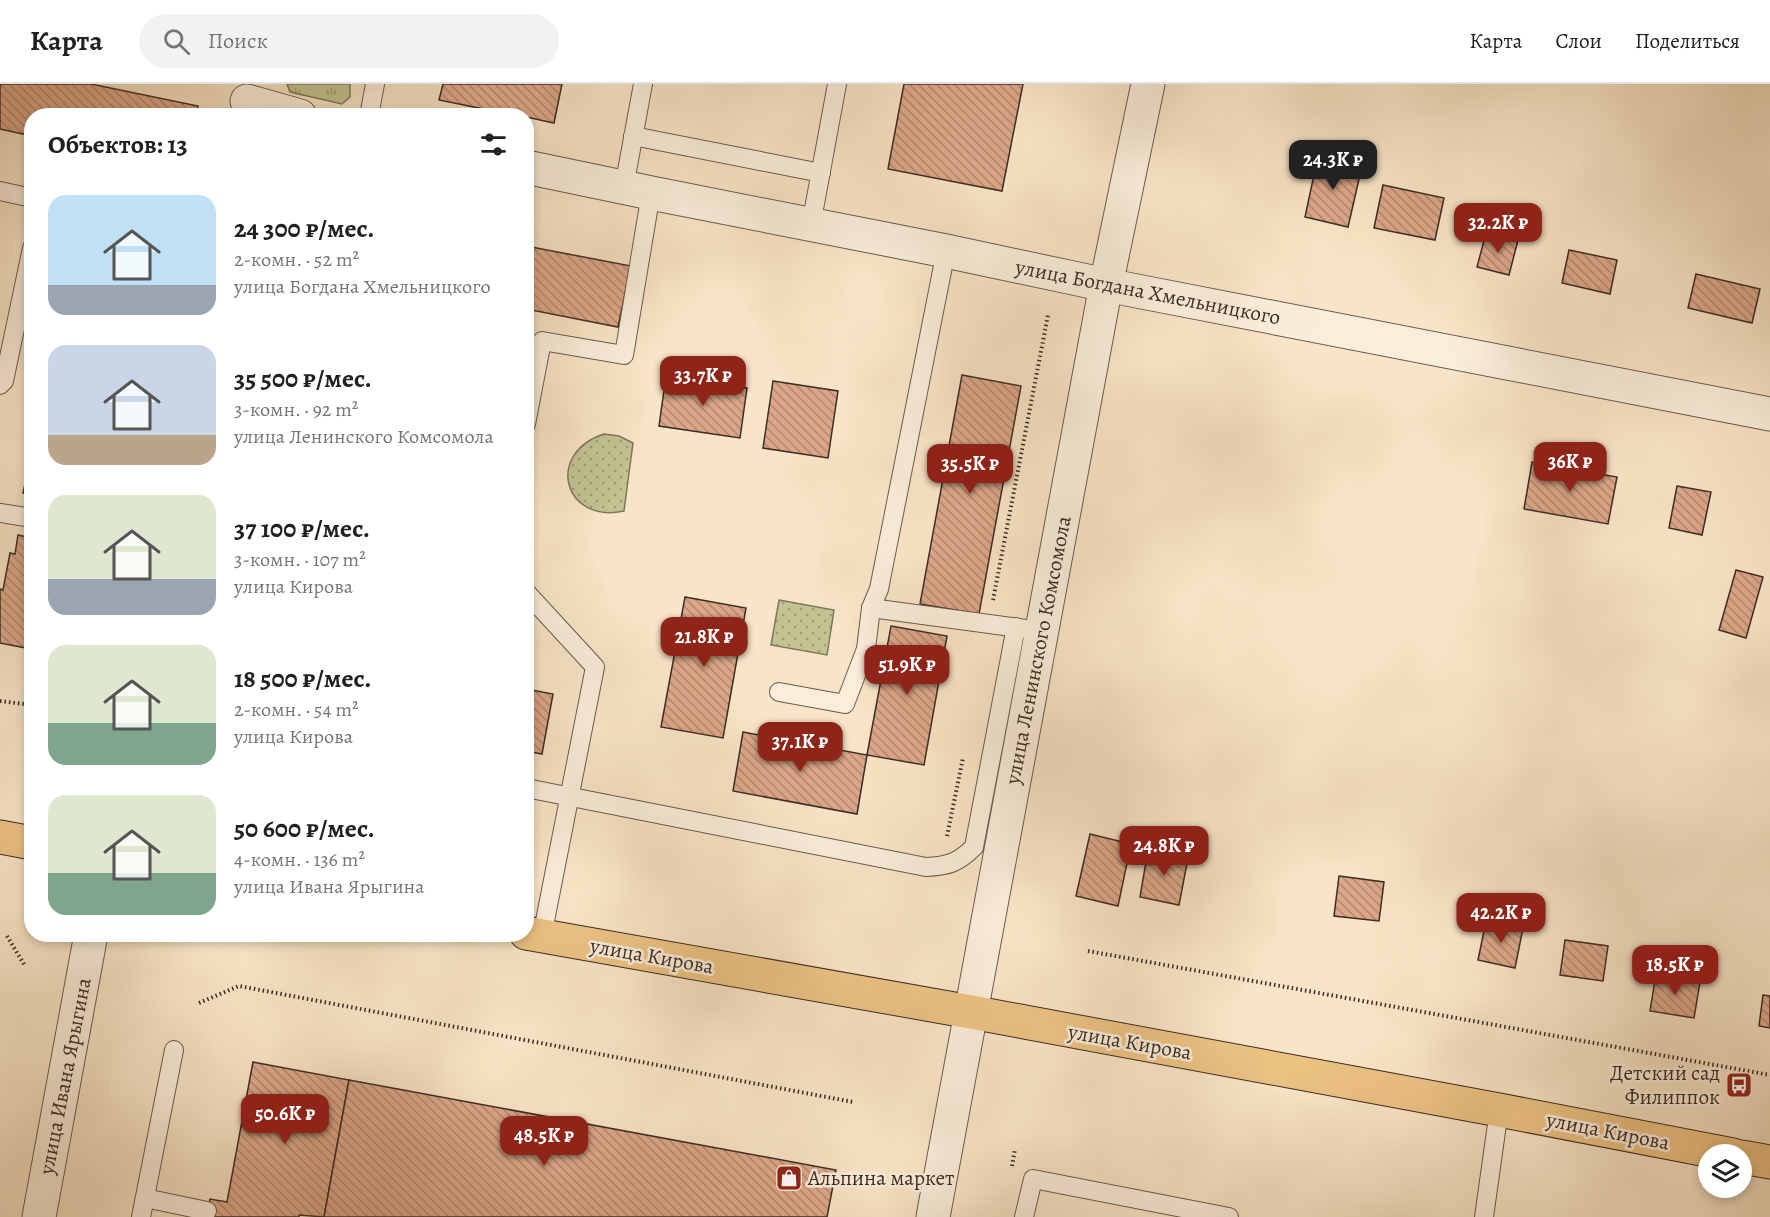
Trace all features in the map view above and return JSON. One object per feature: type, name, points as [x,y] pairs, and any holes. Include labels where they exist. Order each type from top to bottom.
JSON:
[{"type":"main road","points":[[0,837],[24,842]]},
{"type":"main road","name":"улица Кирова","points":[[534,935],[971,1012],[1698,1148]]},
{"type":"main road","points":[[1752,1159],[1770,1162]]},
{"type":"street","name":"улица Ленинского Комсомола","points":[[933,1217],[971,1012],[1029,630],[1148,84]]},
{"type":"street","points":[[249,100],[274,108]]},
{"type":"street","name":"улица Богдана Хмельницкого","points":[[534,169],[1106,285],[1770,414]]},
{"type":"street","name":"улица Ивана Ярыгина","points":[[39,1217],[90,942]]},
{"type":"lane","points":[[370,108],[375,84]]},
{"type":"lane","points":[[534,382],[542,341],[624,355],[637,190],[633,136],[643,84]]},
{"type":"lane","points":[[812,225],[837,84]]},
{"type":"lane","points":[[633,136],[821,172]]},
{"type":"lane","points":[[0,191],[24,196]]},
{"type":"lane","points":[[779,692],[845,704],[866,649],[871,608],[879,589],[946,251]]},
{"type":"lane","points":[[0,385],[4,381],[24,286]]},
{"type":"lane","points":[[0,513],[24,517]]},
{"type":"lane","points":[[534,600],[595,668],[571,797],[534,935]]},
{"type":"lane","points":[[534,790],[926,867],[945,866],[964,858],[974,847],[1029,630],[871,608]]},
{"type":"lane","points":[[141,1217],[174,1050]]},
{"type":"lane","points":[[1484,1217],[1499,1110]]},
{"type":"lane","points":[[1024,1217],[1033,1179],[1230,1217]]},
{"type":"lane","points":[[145,1198],[207,1211]]},
{"type":"path","points":[[0,701],[24,704]]},
{"type":"path","points":[[7,936],[25,966]]},
{"type":"path","points":[[1088,951],[1770,1075]]},
{"type":"path","points":[[199,1003],[239,986],[853,1102]]},
{"type":"green space","points":[[287,84],[350,84],[350,97],[342,104],[290,92]]},
{"type":"green space","points":[[604,434],[619,436],[633,443],[624,511],[603,512],[587,507],[575,497],[569,484],[568,470],[574,456],[585,443]]},
{"type":"green space","points":[[779,600],[834,610],[827,655],[771,645]]},
{"type":"building","points":[[0,84],[91,84],[198,106],[198,108],[24,108],[24,134],[0,129]]},
{"type":"building","points":[[443,84],[562,84],[554,123],[534,119],[534,108],[478,108],[439,100]]},
{"type":"building","points":[[904,84],[1023,84],[1002,191],[888,169]]},
{"type":"building","points":[[1318,156],[1362,166],[1348,227],[1305,217]]},
{"type":"building","points":[[1383,185],[1444,198],[1435,240],[1374,228]]},
{"type":"building","points":[[1486,233],[1518,240],[1509,275],[1477,267]]},
{"type":"building","points":[[534,248],[631,266],[618,327],[534,311]]},
{"type":"building","points":[[1569,250],[1617,260],[1610,294],[1562,283]]},
{"type":"building","points":[[1696,274],[1760,289],[1752,323],[1688,308]]},
{"type":"building","points":[[962,375],[1021,386],[979,614],[920,604]]},
{"type":"building","points":[[666,376],[747,388],[740,438],[659,426]]},
{"type":"building","points":[[773,381],[838,391],[828,458],[763,448]]},
{"type":"building","points":[[1532,462],[1617,477],[1608,524],[1524,509]]},
{"type":"building","points":[[1677,486],[1711,492],[1702,535],[1669,528]]},
{"type":"building","points":[[18,535],[24,536],[24,648],[0,643],[0,589],[3,590],[10,553],[15,554]]},
{"type":"building","points":[[1736,570],[1763,577],[1746,638],[1719,630]]},
{"type":"building","points":[[685,597],[746,608],[723,738],[661,727]]},
{"type":"building","points":[[891,626],[947,636],[924,765],[867,755]]},
{"type":"building","points":[[534,690],[553,694],[542,754],[534,752]]},
{"type":"building","points":[[743,732],[867,755],[857,814],[733,791]]},
{"type":"building","points":[[1090,834],[1131,844],[1118,906],[1076,896]]},
{"type":"building","points":[[1148,850],[1188,858],[1179,905],[1140,897]]},
{"type":"building","points":[[1339,876],[1384,882],[1379,921],[1334,916]]},
{"type":"building","points":[[1486,921],[1523,928],[1515,968],[1478,960]]},
{"type":"building","points":[[1565,940],[1608,946],[1603,981],[1560,975]]},
{"type":"building","points":[[1656,974],[1700,982],[1694,1018],[1650,1011]]},
{"type":"building","points":[[1763,995],[1770,996],[1770,1028],[1759,1026]]},
{"type":"building","points":[[253,1062],[349,1080],[324,1217],[299,1215],[299,1217],[206,1217],[210,1199],[227,1202]]},
{"type":"building","points":[[349,1080],[836,1170],[827,1217],[324,1217]]},
{"type":"place","name":"Детский сад Филиппок","points":[[1739,1085]]},
{"type":"place","name":"Альпина маркет","points":[[789,1178]]}]
